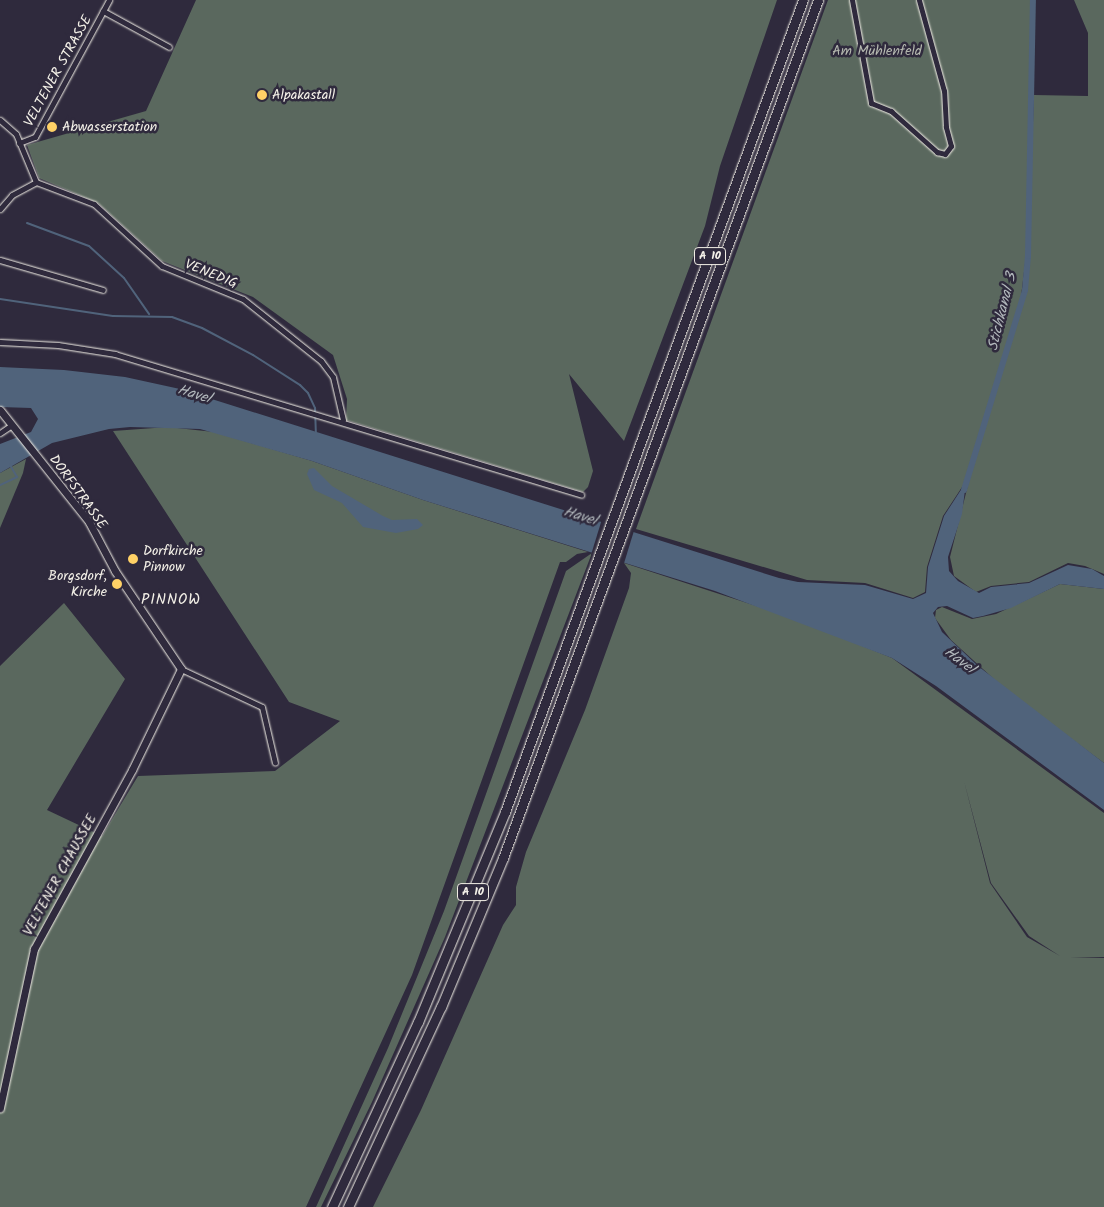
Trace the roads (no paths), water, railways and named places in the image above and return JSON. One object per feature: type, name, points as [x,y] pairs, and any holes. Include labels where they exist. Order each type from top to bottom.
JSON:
[{"type":"highway","name":"A 10","points":[[332,1207],[405,1052],[472,895],[616,512],[803,0]]},
{"type":"highway","name":"A 10","points":[[348,1207],[429,1034],[491,888],[630,517],[818,0]]},
{"type":"main road","name":"DORFSTRASSE","points":[[0,411],[88,522],[115,571],[180,669]]},
{"type":"main road","name":"VELTENER CHAUSSEE","points":[[0,1108],[34,949],[132,770],[180,669]]},
{"type":"street","name":"VELTENER STRASSE","points":[[19,143],[36,137],[109,0]]},
{"type":"street","points":[[852,0],[870,103],[891,111],[937,152],[945,154],[951,146],[946,127],[944,91],[919,0]]},
{"type":"street","points":[[103,11],[169,47]]},
{"type":"street","points":[[0,120],[16,134],[36,182],[12,195],[0,209]]},
{"type":"street","name":"VENEDIG","points":[[36,182],[94,204],[162,266],[237,296],[281,328],[329,369],[340,400],[343,420]]},
{"type":"street","points":[[0,260],[103,290]]},
{"type":"street","points":[[0,342],[58,345],[115,354],[308,414],[343,420],[581,495]]},
{"type":"street","points":[[0,433],[12,425]]},
{"type":"street","points":[[180,669],[262,707],[275,763]]},
{"type":"water","name":"Havel","points":[[0,367],[64,370],[125,377],[180,389],[779,578],[798,582],[865,585],[913,599],[926,593],[928,567],[944,516],[966,482],[962,514],[948,557],[949,571],[958,581],[979,593],[991,587],[1029,583],[1068,565],[1092,569],[1104,576],[1104,589],[1060,584],[1011,608],[983,616],[973,618],[947,606],[938,607],[933,613],[942,632],[978,666],[1104,763],[1104,810],[936,686],[892,658],[715,591],[423,500],[312,461],[200,429],[130,427],[109,429],[52,443],[0,473],[0,444],[31,432],[38,419],[31,408],[0,407]]},
{"type":"water","points":[[314,468],[332,486],[383,516],[392,520],[417,519],[423,525],[418,529],[396,533],[363,527],[342,503],[314,490],[307,474],[309,469]]},
{"type":"waterway","name":"Stichkanal 3","points":[[964,490],[1025,290],[1028,256],[1033,0]]},
{"type":"waterway","points":[[27,223],[89,246],[124,278],[149,314]]},
{"type":"waterway","points":[[0,299],[113,316],[172,317],[202,328],[253,355],[300,385],[308,393],[315,408],[316,432]]},
{"type":"waterway","points":[[0,485],[17,477],[10,465]]},
{"type":"place","name":"Alpakastall","points":[[262,95]]},
{"type":"place","name":"Abwasserstation","points":[[52,127]]},
{"type":"place","name":"Dorfkirche Pinnow","points":[[133,559]]},
{"type":"place","name":"Borgsdorf, Kirche","points":[[117,584]]},
{"type":"district","name":"PINNOW","points":[[171,601]]},
{"type":"park label","name":"Am Mühlenfeld","points":[[877,51]]}]
